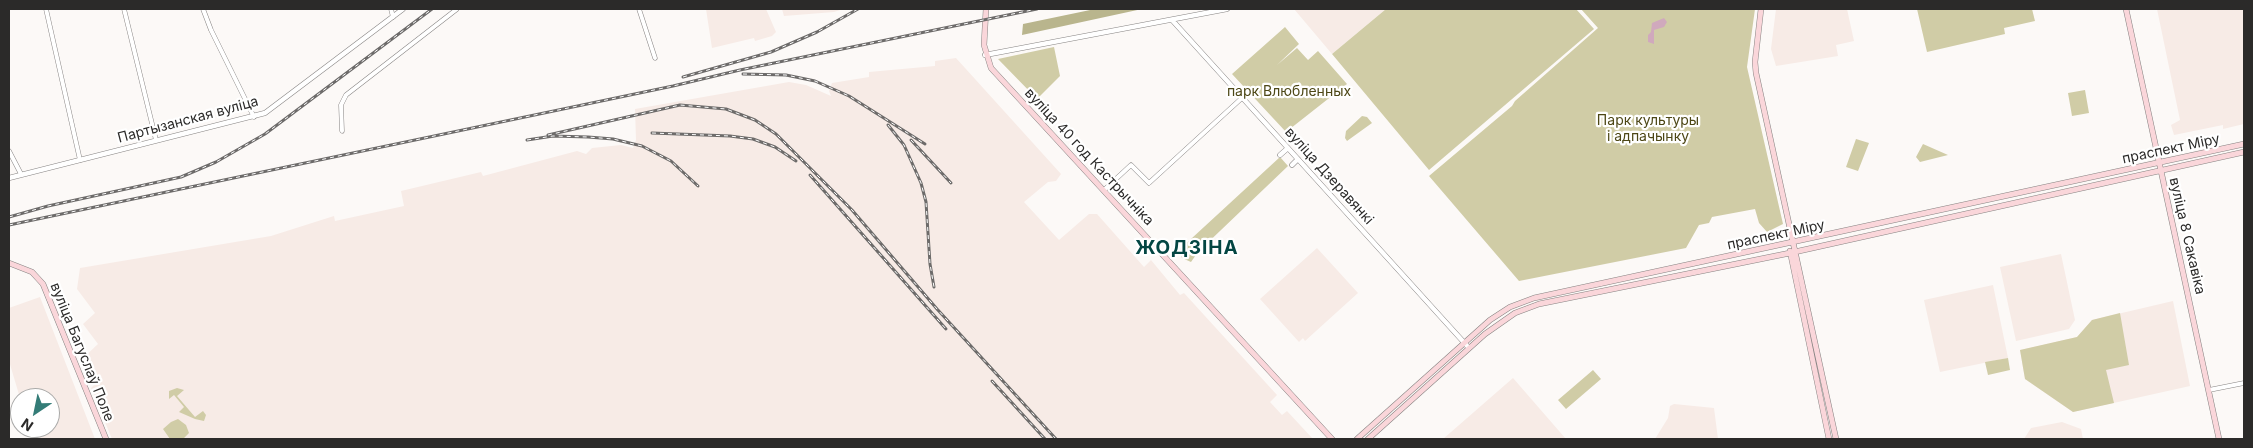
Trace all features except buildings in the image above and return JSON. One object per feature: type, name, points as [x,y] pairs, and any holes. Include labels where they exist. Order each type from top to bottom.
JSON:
[{"type":"main road","points":[[985,55],[986,9]]},
{"type":"main road","points":[[1761,9],[1755,62],[1756,74],[1792,243],[1797,251],[1836,439]]},
{"type":"main road","name":"вуліца 8 Сакавіка","points":[[2126,9],[2219,439]]},
{"type":"main road","name":"вуліца 40 год Кастрычніка","points":[[985,55],[991,68],[1332,439]]},
{"type":"main road","name":"праспект Міру","points":[[1357,439],[1490,320],[1534,298],[2244,144]]},
{"type":"main road","name":"праспект Міру","points":[[1368,439],[1495,326],[1525,309],[1539,304],[1790,253],[1940,218],[2244,152]]},
{"type":"main road","points":[[2049,187],[2051,194]]},
{"type":"main road","points":[[1939,211],[1940,218]]},
{"type":"main road","points":[[1792,243],[1790,253],[1829,439]]},
{"type":"main road","name":"вуліца Багуслаў Поле","points":[[9,263],[32,272],[43,284],[106,439]]},
{"type":"main road","points":[[1660,271],[1662,278]]},
{"type":"main road","points":[[1373,426],[1377,431]]},
{"type":"street","points":[[46,9],[80,160]]},
{"type":"street","points":[[124,9],[156,140]]},
{"type":"street","points":[[203,9],[211,30],[254,117]]},
{"type":"street","points":[[391,9],[393,17]]},
{"type":"street","name":"Партызанская вуліца","points":[[9,178],[264,113],[403,9]]},
{"type":"street","points":[[342,131],[341,105],[346,95],[457,9]]},
{"type":"street","points":[[639,9],[655,58]]},
{"type":"street","points":[[985,55],[1227,9]]},
{"type":"street","name":"вуліца Дзеравянкі","points":[[1172,20],[1469,348]]},
{"type":"street","points":[[1104,190],[1131,165],[1149,183],[1243,97]]},
{"type":"street","points":[[1280,155],[1288,148]]},
{"type":"street","points":[[9,151],[21,174]]},
{"type":"street","points":[[1292,165],[1298,159]]},
{"type":"street","points":[[2209,390],[2244,383]]},
{"type":"shaded area","points":[[706,9],[766,9],[776,32],[772,36],[755,41],[754,38],[712,48]]},
{"type":"shaded area","points":[[782,9],[843,9],[834,12],[784,16]]},
{"type":"shaded area","points":[[1095,9],[1142,9],[1022,35],[1023,24]]},
{"type":"shaded area","points":[[1294,9],[1386,9],[1332,54]]},
{"type":"shaded area","points":[[1776,9],[1847,9],[1854,41],[1836,45],[1838,56],[1776,66],[1771,49]]},
{"type":"shaded area","points":[[2157,9],[2244,9],[2244,124],[2223,129],[2223,125],[2174,135],[2171,125],[2180,120]]},
{"type":"shaded area","points":[[1664,18],[1667,22],[1664,27],[1654,30],[1654,44],[1648,42],[1652,23]]},
{"type":"shaded area","points":[[956,58],[1061,174],[1056,181],[1048,182],[1024,202],[1059,240],[1089,214],[1097,214],[1144,267],[1151,260],[1180,295],[1184,293],[1277,395],[1270,402],[1282,415],[1287,411],[1313,439],[112,439],[91,388],[94,385],[82,359],[98,344],[83,324],[95,313],[77,289],[80,268],[271,236],[334,216],[335,221],[404,206],[401,191],[481,172],[483,176],[577,151],[586,154],[592,148],[621,145],[633,148],[636,140],[635,109],[789,82],[806,85],[831,96],[829,91],[832,83],[869,77],[869,72],[935,66],[935,61]]},
{"type":"shaded area","points":[[1317,248],[1358,293],[1305,341],[1303,338],[1299,342],[1260,299]]},
{"type":"shaded area","points":[[2061,254],[2075,320],[2069,329],[2016,341],[2000,267]]},
{"type":"shaded area","points":[[1993,285],[2008,358],[1940,372],[1924,300]]},
{"type":"shaded area","points":[[40,297],[95,439],[33,439],[60,438],[60,388],[17,388],[9,361],[9,308]]},
{"type":"shaded area","points":[[2173,301],[2190,386],[2073,412],[2025,379],[2020,350],[2077,337],[2092,320]]},
{"type":"shaded area","points":[[1513,378],[1566,439],[1443,439]]},
{"type":"shaded area","points":[[1674,404],[1714,408],[1718,439],[1655,439],[1668,418],[1670,406]]},
{"type":"shaded area","points":[[2062,422],[2081,429],[2083,439],[2024,439],[2031,428]]},
{"type":"green space","points":[[1386,9],[1576,9],[1594,29],[1429,170],[1332,54]]},
{"type":"green space","name":"Парк культуры і адпачынку","points":[[1581,9],[1755,9],[1747,67],[1783,224],[1767,232],[1759,223],[1755,209],[1712,217],[1709,223],[1699,225],[1686,248],[1519,281],[1429,176],[1512,106],[1515,101],[1598,28]]},
{"type":"green space","points":[[1917,9],[2032,9],[2035,21],[2004,28],[2005,34],[1927,52]]},
{"type":"green space","name":"парк Влюбленных","points":[[1285,27],[1299,44],[1277,65],[1297,48],[1308,60],[1318,51],[1347,84],[1286,132],[1232,74]]},
{"type":"green space","points":[[1054,47],[1060,76],[1037,99],[998,59]]},
{"type":"green space","points":[[2085,90],[2089,113],[2072,116],[2068,93]]},
{"type":"green space","points":[[1362,116],[1367,117],[1372,123],[1347,141],[1345,138],[1346,131]]},
{"type":"green space","points":[[1856,139],[1869,143],[1858,171],[1846,167]]},
{"type":"green space","points":[[1923,144],[1948,155],[1920,162],[1916,157]]},
{"type":"green space","points":[[1280,157],[1288,166],[1198,252],[1191,262],[1182,258],[1179,250]]},
{"type":"green space","points":[[2120,313],[2129,365],[2106,370],[2114,403],[2073,412],[2025,379],[2020,350],[2077,337],[2092,320]]},
{"type":"green space","points":[[2008,358],[2010,370],[1988,375],[1985,362]]},
{"type":"green space","points":[[1593,370],[1601,379],[1566,409],[1558,400]]},
{"type":"green space","points":[[177,388],[184,390],[177,396],[195,417],[203,411],[206,415],[204,421],[179,412],[184,407],[174,395],[169,399],[169,391]]},
{"type":"green space","points":[[178,419],[186,425],[189,433],[183,439],[170,439],[163,429]]},
{"type":"railway","points":[[9,217],[48,206],[181,177],[216,162],[265,134],[432,9]]},
{"type":"railway","points":[[683,77],[771,52],[817,32],[858,9]]},
{"type":"railway","points":[[9,225],[1037,9]]},
{"type":"railway","points":[[743,74],[786,75],[815,81],[849,96],[925,144]]},
{"type":"railway","points":[[548,135],[680,105],[726,109],[755,120],[776,134],[852,210],[937,309],[1056,439]]},
{"type":"railway","points":[[888,125],[904,145],[921,183],[926,202],[930,264],[934,287]]},
{"type":"railway","points":[[652,133],[730,136],[753,139],[775,147],[796,161]]},
{"type":"railway","points":[[527,140],[553,136],[588,137],[613,139],[642,146],[671,161],[698,186]]},
{"type":"railway","points":[[911,140],[951,183]]},
{"type":"railway","points":[[810,175],[946,329]]},
{"type":"railway","points":[[992,381],[1045,439]]},
{"type":"district","name":"ЖОДЗІНА","points":[[1187,248]]}]
